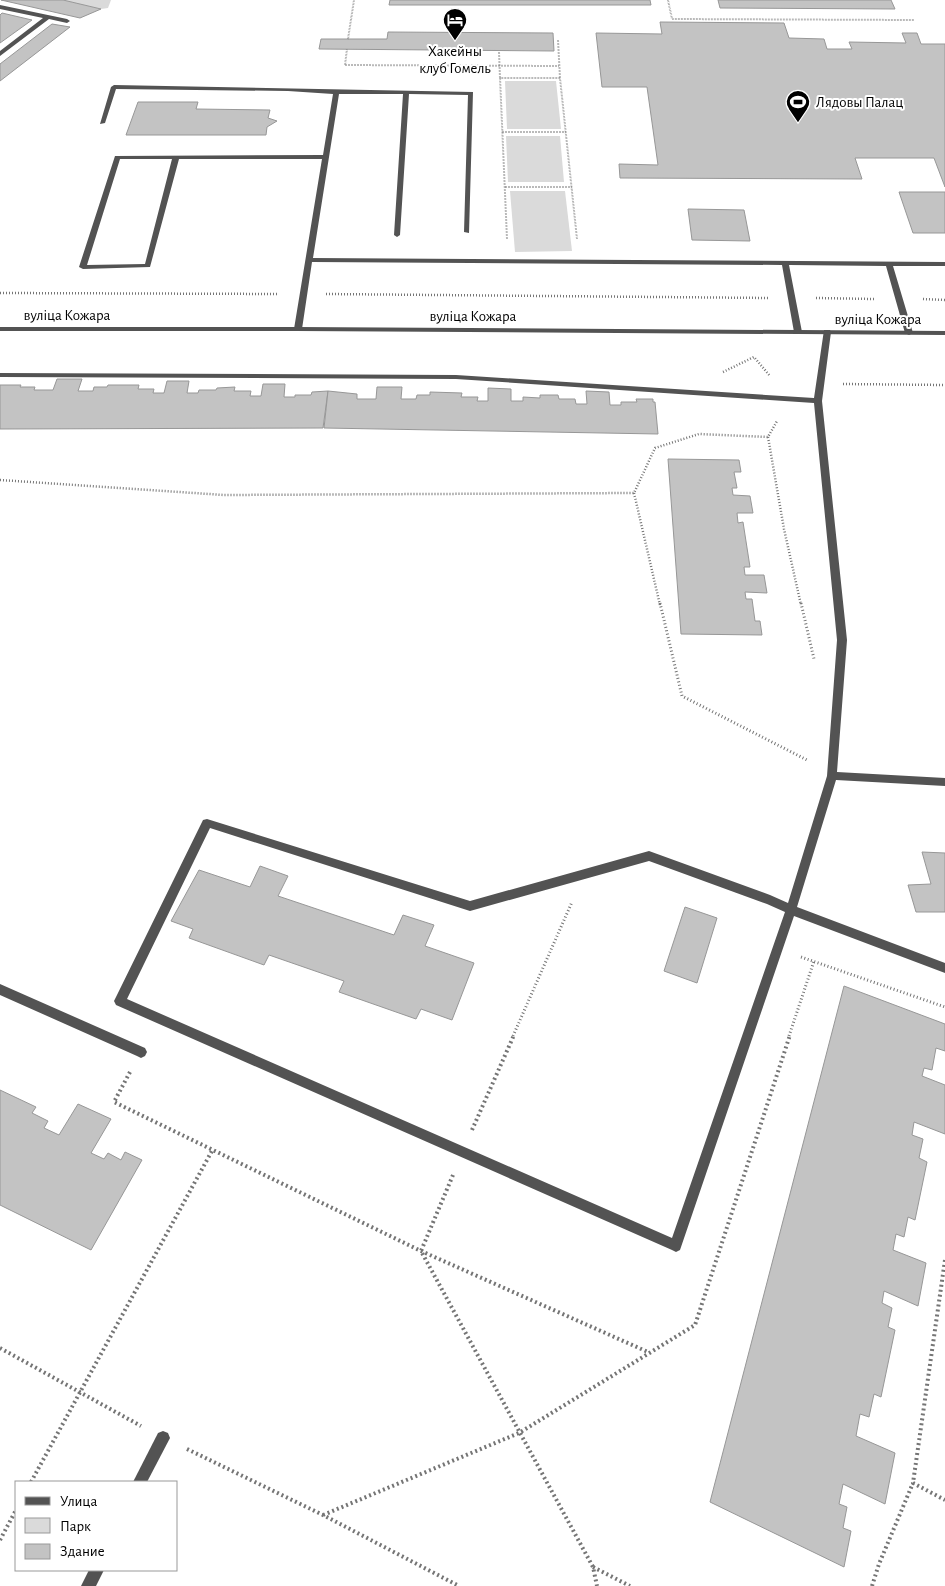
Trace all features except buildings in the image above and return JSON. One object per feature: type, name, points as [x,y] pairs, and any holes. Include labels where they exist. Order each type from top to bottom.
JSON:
[{"type":"street","points":[[0,7],[67,21]]},
{"type":"street","points":[[0,54],[48,17]]},
{"type":"street","points":[[102,123],[114,87],[472,93],[467,232]]},
{"type":"street","points":[[298,329],[336,92]]},
{"type":"street","points":[[397,235],[406,93]]},
{"type":"street","points":[[176,157],[148,266],[83,267],[117,157],[176,157],[326,157]]},
{"type":"street","points":[[309,260],[945,264]]},
{"type":"street","points":[[785,264],[798,332]]},
{"type":"street","points":[[889,265],[909,332]]},
{"type":"street","name":"вуліца Кожара","points":[[0,329],[945,333]]},
{"type":"street","points":[[827,332],[818,401],[842,640],[832,776],[792,910],[776,949],[676,1246],[120,1001],[207,823],[470,906],[649,856],[770,900],[792,910],[945,968]]},
{"type":"street","points":[[0,375],[456,377],[818,401]]},
{"type":"street","points":[[832,776],[945,782]]},
{"type":"street","points":[[0,989],[140,1052]]},
{"type":"street","points":[[141,1481],[163,1438]]},
{"type":"street","points":[[88,1586],[96,1571]]},
{"type":"path","points":[[348,39],[354,0]]},
{"type":"path","points":[[668,0],[672,19],[914,20]]},
{"type":"path","points":[[558,40],[560,78],[580,262]]},
{"type":"path","points":[[344,72],[347,49]]},
{"type":"path","points":[[500,52],[508,261]]},
{"type":"path","points":[[345,65],[559,66]]},
{"type":"path","points":[[500,78],[560,78]]},
{"type":"path","points":[[502,132],[566,132]]},
{"type":"path","points":[[505,187],[572,186]]},
{"type":"path","points":[[0,294],[791,297],[945,300]]},
{"type":"path","points":[[754,357],[790,399],[768,437],[699,434],[655,448],[634,493],[682,696],[807,760]]},
{"type":"path","points":[[821,384],[945,385]]},
{"type":"path","points":[[0,480],[224,495],[634,493]]},
{"type":"path","points":[[421,1251],[462,1152],[584,874]]},
{"type":"path","points":[[323,1514],[519,1433],[695,1325],[814,961]]},
{"type":"path","points":[[140,1052],[114,1102],[421,1251],[649,1353]]},
{"type":"path","points":[[32,1481],[213,1150]]},
{"type":"path","points":[[421,1251],[593,1567],[597,1586]]},
{"type":"path","points":[[872,1586],[879,1564],[913,1483],[945,1260]]},
{"type":"path","points":[[0,1348],[163,1438],[323,1514],[459,1586]]},
{"type":"path","points":[[913,1483],[945,1500]]},
{"type":"path","points":[[0,1540],[15,1512]]},
{"type":"path","points":[[593,1567],[630,1586]]},
{"type":"green space","points":[[63,0],[111,0],[108,8],[101,9]]},
{"type":"green space","points":[[505,81],[556,81],[561,129],[507,129]]},
{"type":"green space","points":[[506,136],[560,136],[564,182],[508,182]]},
{"type":"green space","points":[[510,191],[565,191],[572,251],[515,252]]},
{"type":"place","name":"Хакейны клуб Гомель","points":[[455,41]]},
{"type":"place","name":"Лядовы Палац","points":[[798,123]]}]
